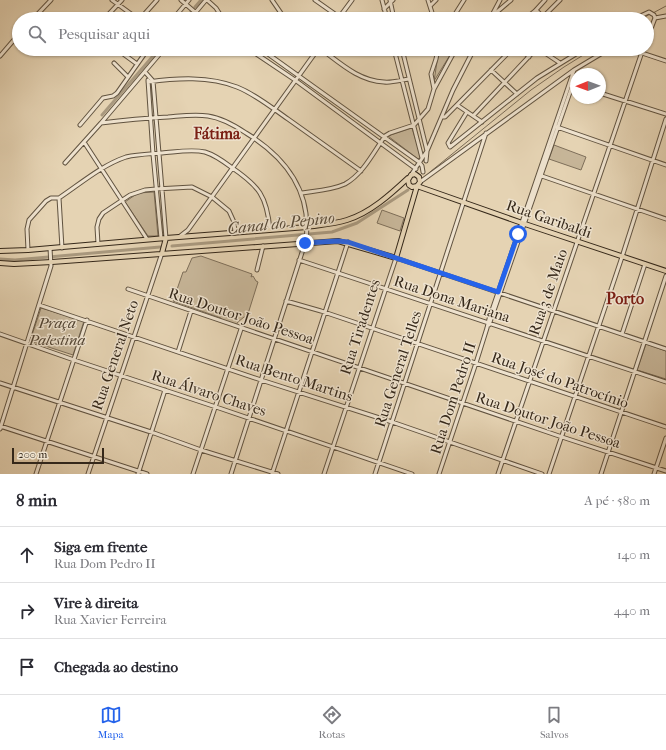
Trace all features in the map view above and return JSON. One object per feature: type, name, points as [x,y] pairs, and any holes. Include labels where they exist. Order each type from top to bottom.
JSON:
[{"type":"main road","points":[[0,251],[51,251],[62,248],[147,239],[179,238],[270,230],[307,230],[347,220],[360,214],[374,206],[410,176],[416,175],[420,177],[419,183],[412,186],[409,184],[408,180],[410,176]]},
{"type":"main road","name":"Rua Garibaldi","points":[[419,183],[424,189],[463,203],[666,271]]},
{"type":"main road","name":"Rua Tiradentes","points":[[396,258],[419,183]]},
{"type":"main road","name":"Rua General Neto","points":[[162,253],[164,244],[163,238]]},
{"type":"main road","points":[[0,263],[51,261],[263,246],[305,241],[348,242],[396,258]]},
{"type":"street","points":[[40,12],[51,0]]},
{"type":"street","points":[[112,0],[129,12]]},
{"type":"street","points":[[112,12],[122,0]]},
{"type":"street","points":[[146,12],[157,0]]},
{"type":"street","points":[[181,0],[196,12],[207,0],[219,12]]},
{"type":"street","points":[[179,12],[189,0]]},
{"type":"street","points":[[272,0],[280,12]]},
{"type":"street","points":[[315,0],[332,12]]},
{"type":"street","points":[[344,12],[352,0]]},
{"type":"street","points":[[382,0],[385,12]]},
{"type":"street","points":[[428,0],[432,12]]},
{"type":"street","points":[[430,6],[436,0]]},
{"type":"street","points":[[456,12],[464,0]]},
{"type":"street","points":[[494,12],[500,0]]},
{"type":"street","points":[[498,12],[511,0]]},
{"type":"street","points":[[533,12],[545,0]]},
{"type":"street","points":[[548,12],[560,0]]},
{"type":"street","points":[[384,9],[391,1]]},
{"type":"street","points":[[391,1],[393,12]]},
{"type":"street","points":[[654,15],[666,16]]},
{"type":"street","points":[[0,56],[12,42]]},
{"type":"street","points":[[126,56],[137,64]]},
{"type":"street","points":[[80,125],[103,98],[113,96],[116,93],[142,56]]},
{"type":"street","points":[[65,163],[102,123],[158,56]]},
{"type":"street","points":[[259,56],[338,111],[416,169]]},
{"type":"street","points":[[271,56],[385,136],[419,162],[422,166],[423,172]]},
{"type":"street","points":[[179,238],[188,230],[314,56]]},
{"type":"street","points":[[329,56],[364,78],[385,82],[409,79]]},
{"type":"street","points":[[396,56],[422,158]]},
{"type":"street","points":[[403,56],[427,151],[426,161]]},
{"type":"street","points":[[434,89],[432,74],[437,56]]},
{"type":"street","points":[[302,193],[344,184],[361,171],[385,136],[414,125],[420,120],[428,109],[434,89],[452,56]]},
{"type":"street","name":"Rua Tiradentes","points":[[410,176],[427,151],[453,90],[470,56]]},
{"type":"street","points":[[442,117],[445,117],[505,56]]},
{"type":"street","points":[[550,56],[560,63]]},
{"type":"street","points":[[467,112],[448,143],[450,147],[537,78],[572,56]]},
{"type":"street","points":[[579,67],[598,56]]},
{"type":"street","name":"Rua 3 de Maio","points":[[498,474],[641,56]]},
{"type":"street","points":[[654,56],[666,61]]},
{"type":"street","points":[[473,116],[529,57]]},
{"type":"street","points":[[114,63],[128,77]]},
{"type":"street","points":[[492,70],[517,94]]},
{"type":"street","points":[[145,72],[153,81],[162,188],[163,238]]},
{"type":"street","points":[[419,183],[570,73]]},
{"type":"street","points":[[148,76],[152,154],[163,238]]},
{"type":"street","points":[[148,82],[199,79],[222,82],[237,87],[250,93],[361,171]]},
{"type":"street","name":"Rua Dom Pedro II","points":[[439,474],[487,328],[564,103],[570,90]]},
{"type":"street","points":[[606,95],[666,114]]},
{"type":"street","points":[[338,111],[342,105]]},
{"type":"street","points":[[457,105],[482,122]]},
{"type":"street","points":[[102,123],[156,117],[200,115],[215,117],[231,123],[272,151],[292,175],[302,193],[307,230],[305,241],[231,474]]},
{"type":"street","points":[[549,474],[622,257],[666,119]]},
{"type":"street","points":[[556,127],[666,165]]},
{"type":"street","name":"Rua Tiradentes","points":[[419,183],[435,132]]},
{"type":"street","name":"Rua General Telles","points":[[375,474],[486,134]]},
{"type":"street","points":[[424,139],[429,142],[432,140]]},
{"type":"street","points":[[84,142],[147,239]]},
{"type":"street","points":[[28,250],[26,229],[29,220],[46,201],[51,198],[59,198],[102,169],[127,157],[158,153],[193,151],[204,152],[214,155],[233,168],[253,183],[261,192],[268,214],[270,230]]},
{"type":"street","points":[[540,175],[666,219]]},
{"type":"street","points":[[98,244],[97,227],[99,220],[108,209],[136,192],[162,188],[192,187],[212,197],[229,211],[234,222],[235,233]]},
{"type":"street","points":[[59,198],[62,248]]},
{"type":"street","points":[[188,230],[189,236],[192,237]]},
{"type":"street","points":[[272,473],[348,242]]},
{"type":"street","points":[[256,270],[263,246]]},
{"type":"street","points":[[51,251],[51,261],[39,304],[0,427],[47,441],[139,473],[147,474]]},
{"type":"street","name":"Rua General Neto","points":[[88,474],[162,253]]},
{"type":"street","points":[[396,258],[666,349]]},
{"type":"street","name":"Rua Tiradentes","points":[[324,474],[396,258]]},
{"type":"street","name":"Rua Dona Mariana","points":[[299,260],[666,382]]},
{"type":"street","points":[[622,334],[645,264]]},
{"type":"street","points":[[601,474],[666,276]]},
{"type":"street","name":"Rua Doutor João Pessoa","points":[[128,289],[241,329],[311,351],[666,471]]},
{"type":"street","name":"Rua José do Patrocínio","points":[[286,301],[324,312],[666,427]]},
{"type":"street","name":"Rua Bento Martins","points":[[39,304],[261,380],[392,422],[542,474]]},
{"type":"street","points":[[178,352],[191,311]]},
{"type":"street","points":[[36,474],[87,320]]},
{"type":"street","points":[[193,474],[241,329]]},
{"type":"street","name":"Rua Álvaro Chaves","points":[[0,334],[412,474]]},
{"type":"street","points":[[0,383],[278,474]]},
{"type":"street","points":[[139,473],[165,390]]},
{"type":"street","points":[[654,474],[666,438]]},
{"type":"green space","points":[[438,56],[449,56],[434,81]]},
{"type":"green space","points":[[412,128],[421,157],[418,159],[388,136]]},
{"type":"green space","points":[[554,145],[586,157],[581,170],[549,159]]},
{"type":"green space","points":[[154,192],[158,236],[148,236],[125,202],[138,193]]},
{"type":"green space","points":[[382,210],[404,218],[400,231],[377,223]]},
{"type":"green space","points":[[201,256],[252,274],[251,277],[253,276],[258,282],[247,317],[244,317],[236,325],[221,320],[221,318],[173,301],[183,272],[186,272],[192,258]]},
{"type":"green space","name":"Praça Palestina","points":[[41,308],[84,321],[73,355],[30,341]]},
{"type":"green space","points":[[646,344],[666,351],[666,379],[637,370]]},
{"type":"waterway","points":[[195,7],[201,0]]},
{"type":"waterway","name":"Canal do Pepino","points":[[654,12],[666,6]]},
{"type":"waterway","points":[[102,115],[153,56]]},
{"type":"waterway","name":"Canal do Pepino","points":[[430,172],[531,90],[582,56]]},
{"type":"waterway","name":"Canal do Pepino","points":[[172,246],[332,232],[357,223],[408,190]]},
{"type":"waterway","name":"Canal do Pepino","points":[[0,259],[15,260],[160,247]]},
{"type":"district","name":"Fátima","points":[[217,133]]},
{"type":"district","name":"Porto","points":[[625,298]]},
{"type":"route","points":[[305,243],[338,241],[348,242],[498,292],[518,234]]}]
